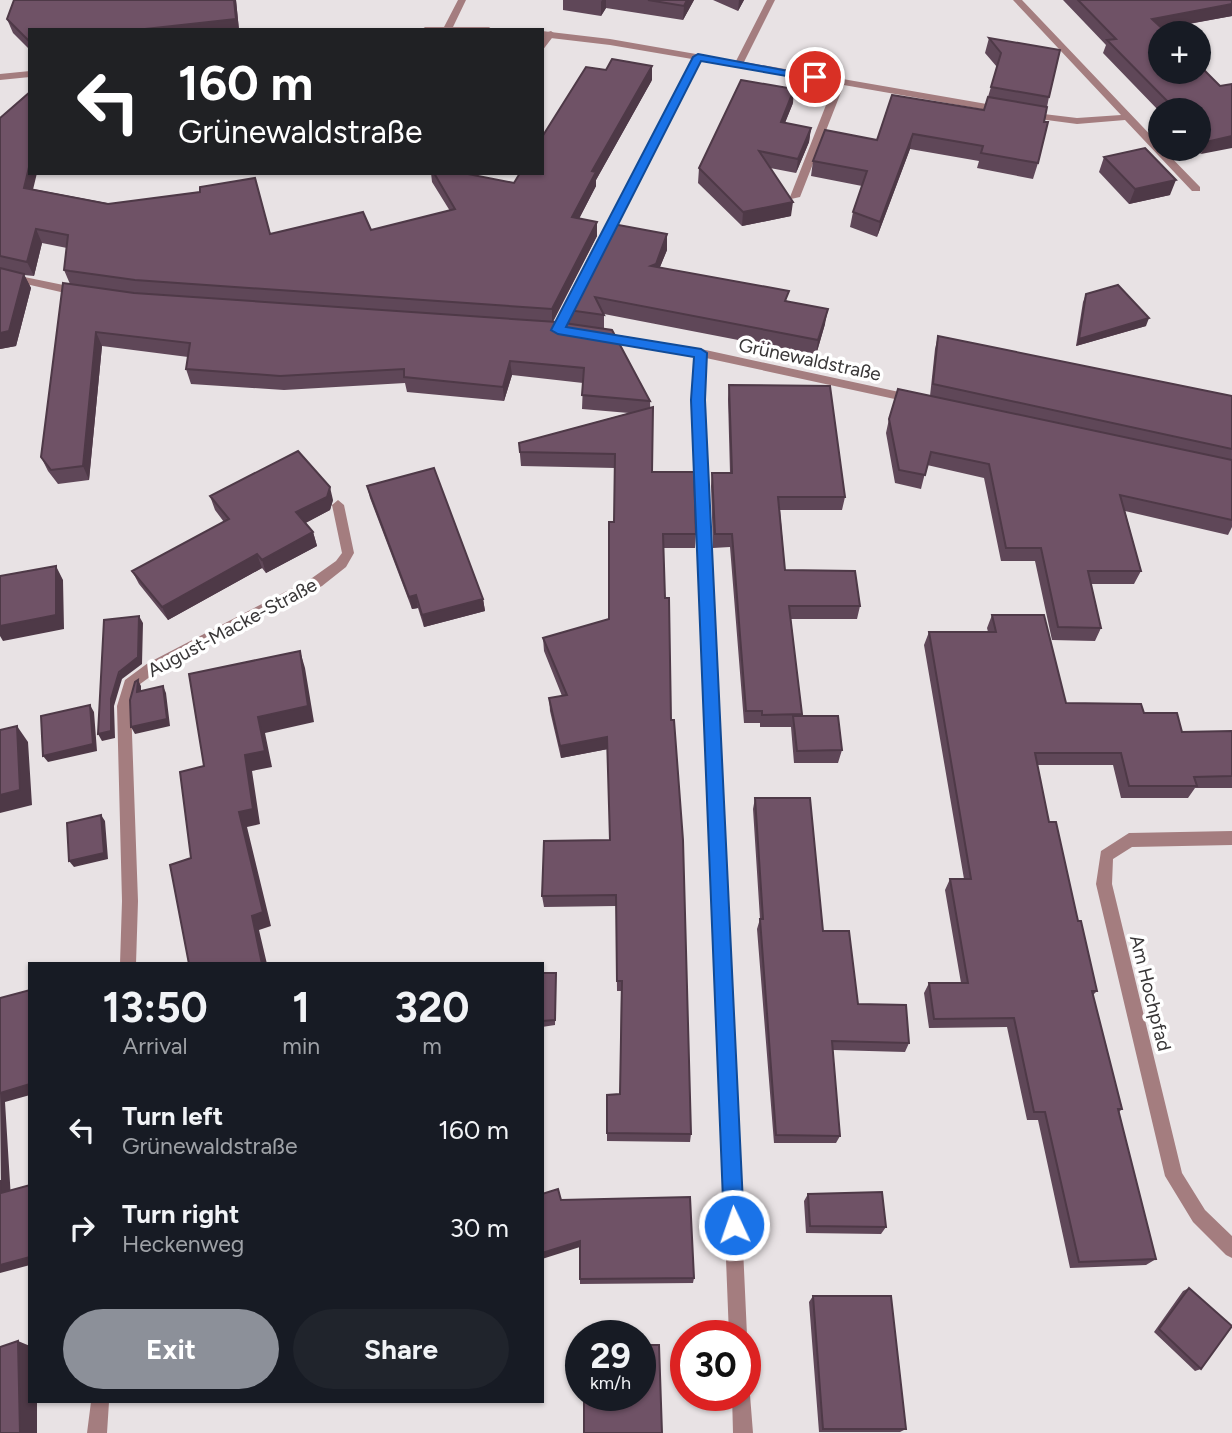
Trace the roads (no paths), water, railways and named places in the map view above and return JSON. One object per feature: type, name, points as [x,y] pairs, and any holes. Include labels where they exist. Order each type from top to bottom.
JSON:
[{"type":"street","points":[[447,28],[462,0]]},
{"type":"street","points":[[739,64],[771,0]]},
{"type":"street","points":[[1017,0],[1196,189]]},
{"type":"street","points":[[547,34],[698,57],[1071,122],[1100,122],[1128,117]]},
{"type":"street","points":[[570,332],[698,57]]},
{"type":"street","points":[[0,77],[28,74]]},
{"type":"street","points":[[795,197],[840,82]]},
{"type":"street","points":[[0,275],[88,293]]},
{"type":"street","name":"Grünewaldstraße","points":[[544,329],[701,353],[932,404]]},
{"type":"street","points":[[701,353],[698,414],[737,1320]]},
{"type":"street","name":"August-Macke-Straße","points":[[128,962],[130,901],[124,706],[130,684],[153,667],[317,582],[341,564],[348,553],[338,505]]},
{"type":"street","name":"Am Hochpfad","points":[[1232,838],[1129,839],[1106,856],[1104,884],[1174,1176],[1199,1216],[1232,1249]]},
{"type":"street","points":[[97,1433],[100,1403]]},
{"type":"street","points":[[742,1411],[743,1433]]}]
